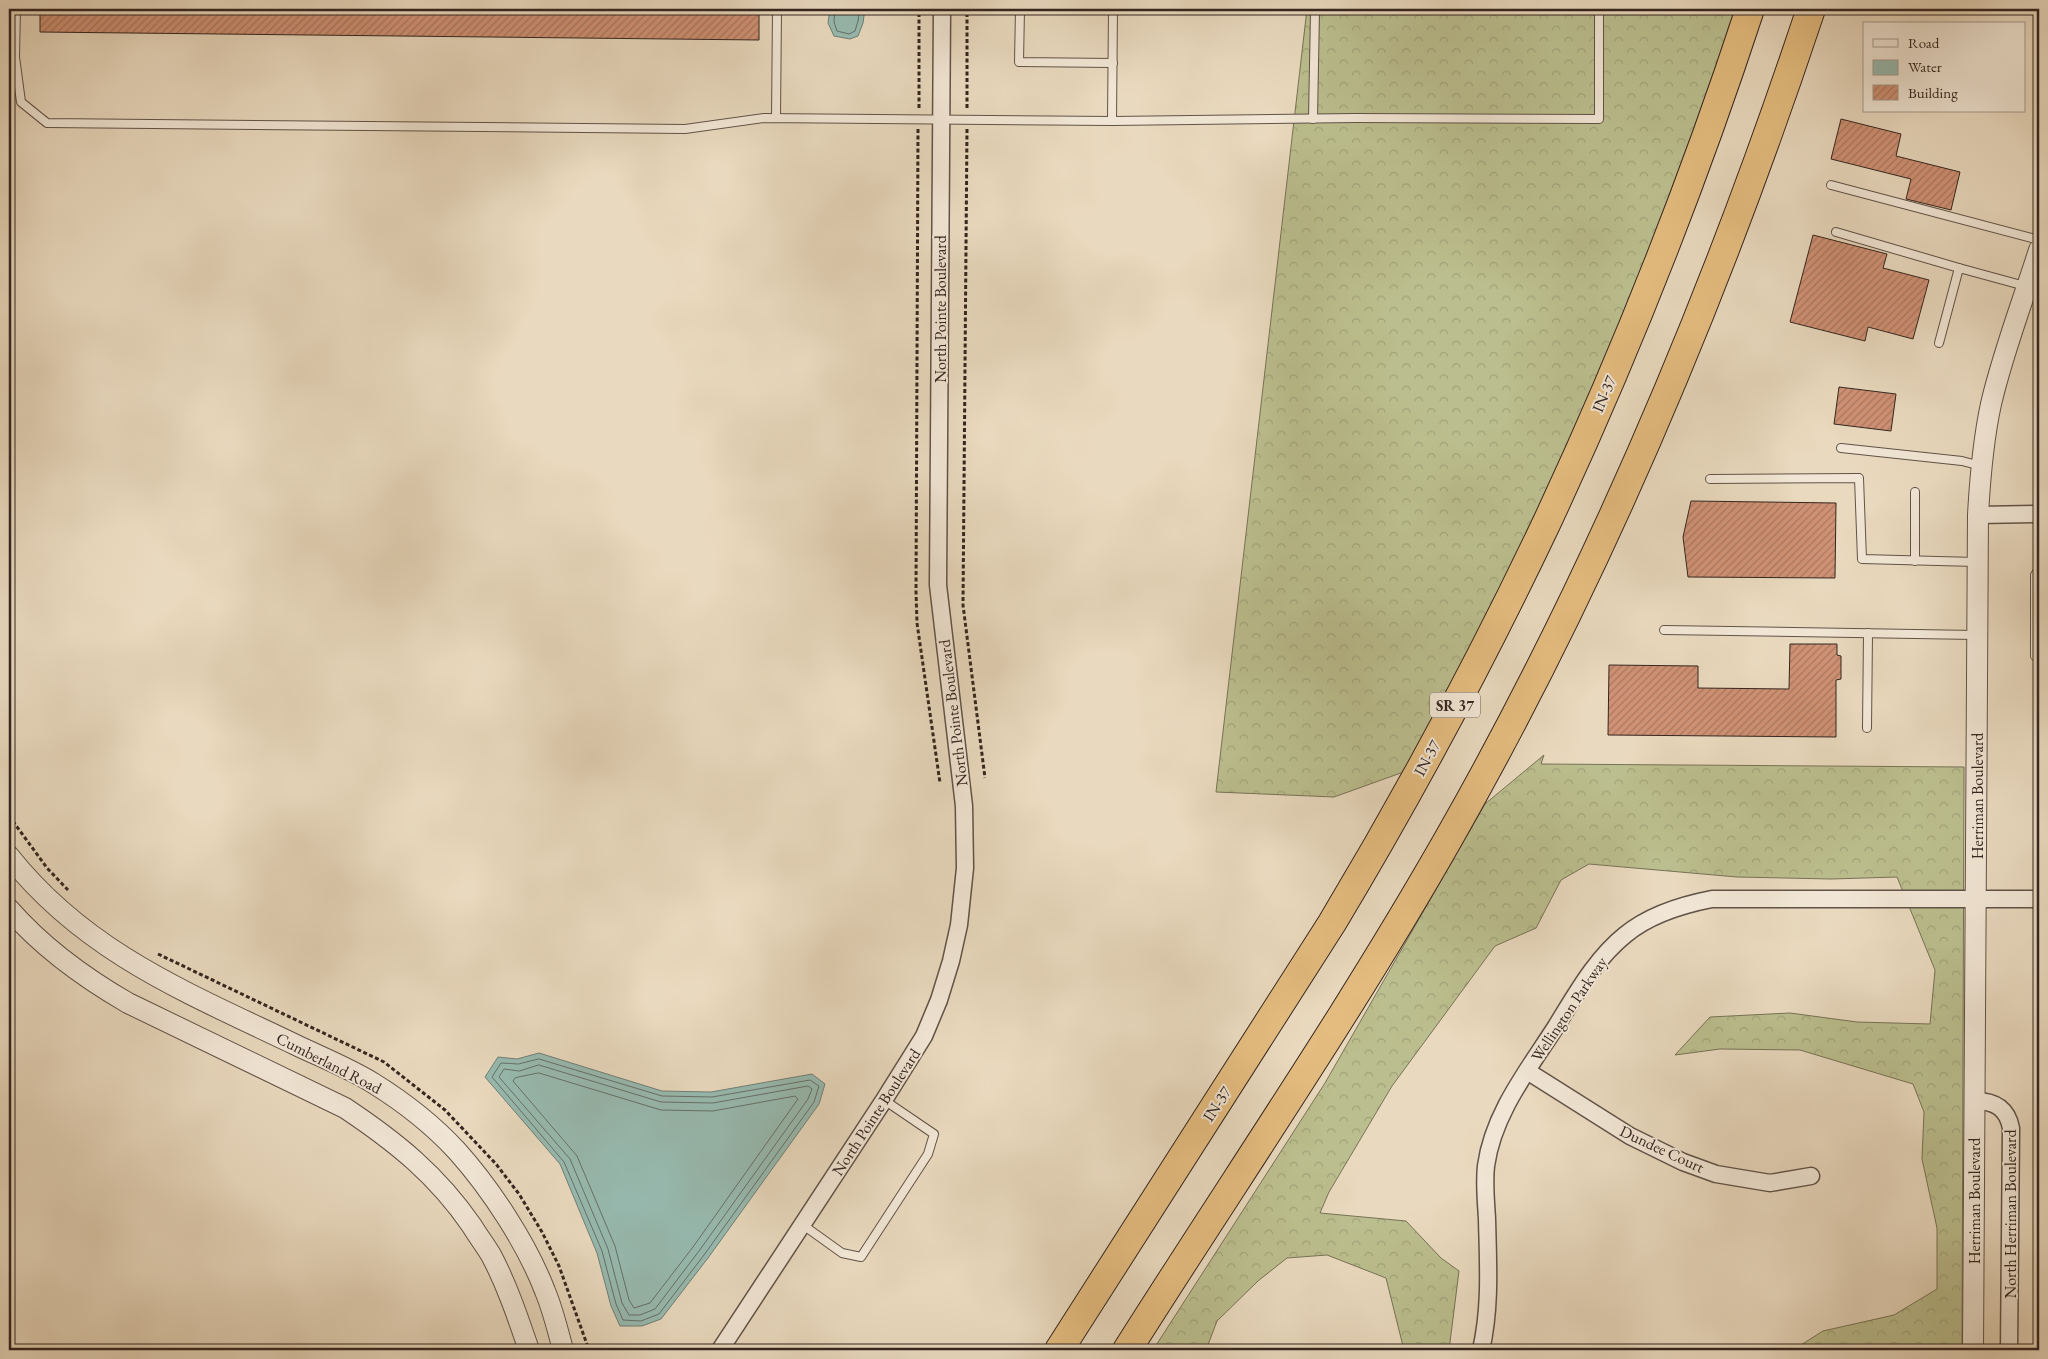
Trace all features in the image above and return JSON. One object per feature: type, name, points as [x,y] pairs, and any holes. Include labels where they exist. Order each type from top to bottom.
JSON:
[{"type":"highway","name":"IN-37","points":[[1059,1350],[1332,924],[1397,812],[1466,684],[1544,529],[1597,410],[1678,214],[1750,9]]},
{"type":"highway","points":[[1127,1350],[1286,1104],[1405,913],[1452,833],[1557,635],[1659,414],[1710,290],[1744,202],[1811,9]]},
{"type":"street","name":"North Pointe Boulevard","points":[[720,1350],[803,1225],[924,1036],[939,1000],[951,961],[958,925],[965,868],[964,806],[938,586],[942,9]]},
{"type":"street","name":"Herriman Boulevard","points":[[1973,1350],[1978,515],[1981,466],[1999,373],[2039,250]]},
{"type":"street","points":[[1978,515],[2039,514]]},
{"type":"street","name":"Cumberland Road","points":[[9,856],[29,880],[53,903],[105,946],[163,980],[372,1082],[433,1129],[456,1150],[474,1172],[513,1228],[545,1290],[564,1350]]},
{"type":"street","name":"Wellington Parkway","points":[[1481,1350],[1488,1315],[1486,1164],[1499,1122],[1527,1072],[1592,972],[1611,948],[1638,925],[1690,903],[1728,898],[2039,899]]},
{"type":"street","name":"Cumberland Road","points":[[9,909],[64,963],[98,986],[136,1008],[345,1108],[378,1129],[410,1155],[438,1182],[456,1203],[490,1254],[512,1300],[529,1350]]},
{"type":"street","name":"Dundee Court","points":[[1527,1072],[1630,1136],[1682,1162],[1716,1174],[1770,1184],[1811,1176]]},
{"type":"street","name":"North Herriman Boulevard","points":[[1975,1101],[1986,1101],[2000,1106],[2005,1112],[2011,1128],[2009,1350]]},
{"type":"lane","points":[[16,9],[15,57],[21,102],[47,123],[685,129],[776,118],[1112,121],[1313,118],[1599,119],[1600,9]]},
{"type":"lane","points":[[776,118],[778,9]]},
{"type":"lane","points":[[1020,9],[1020,62],[1113,63]]},
{"type":"lane","points":[[1112,121],[1113,9]]},
{"type":"lane","points":[[1313,118],[1315,11]]},
{"type":"lane","points":[[1831,185],[2039,240]]},
{"type":"lane","points":[[1836,232],[2027,286]]},
{"type":"lane","points":[[1939,342],[1958,268]]},
{"type":"lane","points":[[1841,448],[1962,461],[1981,466]]},
{"type":"lane","points":[[1710,479],[1859,478],[1862,559],[1978,562]]},
{"type":"lane","points":[[1915,492],[1915,561]]},
{"type":"lane","points":[[2035,656],[2035,575],[2039,569]]},
{"type":"lane","points":[[1664,630],[1978,635]]},
{"type":"lane","points":[[1867,728],[1868,633]]},
{"type":"lane","points":[[803,1225],[842,1253],[861,1257],[928,1154],[934,1134],[884,1100]]},
{"type":"path","points":[[919,9],[916,592],[917,623],[940,783]]},
{"type":"path","points":[[967,9],[963,605],[985,778]]},
{"type":"green space","points":[[1307,9],[1741,9],[1639,311],[1423,765],[1334,797],[1216,792]]},
{"type":"green space","points":[[1544,755],[1541,764],[1964,767],[1962,1350],[1793,1350],[1823,1331],[1894,1315],[1937,1289],[1937,1228],[1922,1159],[1924,1112],[1913,1084],[1800,1050],[1720,1049],[1675,1055],[1710,1017],[1790,1013],[1857,1022],[1930,1024],[1935,970],[1897,877],[1831,879],[1737,877],[1589,864],[1561,880],[1536,928],[1495,946],[1392,1086],[1329,1192],[1320,1213],[1406,1221],[1441,1258],[1459,1271],[1449,1350],[1404,1350],[1386,1278],[1327,1255],[1287,1258],[1258,1281],[1217,1321],[1206,1350],[1153,1350],[1325,1083],[1485,804]]},
{"type":"water","points":[[830,9],[865,9],[863,23],[858,36],[850,39],[834,36],[828,23]]},
{"type":"water","points":[[539,1053],[662,1091],[711,1092],[812,1074],[825,1084],[819,1104],[708,1258],[661,1319],[642,1326],[620,1326],[611,1306],[597,1253],[560,1164],[485,1077],[498,1057],[517,1059]]},
{"type":"building","points":[[40,9],[759,9],[759,40],[40,32]]},
{"type":"building","points":[[1841,119],[1901,134],[1896,156],[1960,172],[1951,210],[1906,199],[1911,179],[1831,159]]},
{"type":"building","points":[[1813,235],[1887,254],[1883,268],[1929,280],[1913,339],[1868,327],[1865,341],[1790,322]]},
{"type":"building","points":[[1839,387],[1896,394],[1891,431],[1834,424]]},
{"type":"building","points":[[1691,501],[1836,503],[1835,578],[1688,577],[1683,537]]},
{"type":"building","points":[[1790,644],[1837,644],[1837,655],[1841,656],[1841,679],[1836,680],[1836,737],[1608,735],[1609,665],[1698,666],[1698,688],[1789,689]]}]
